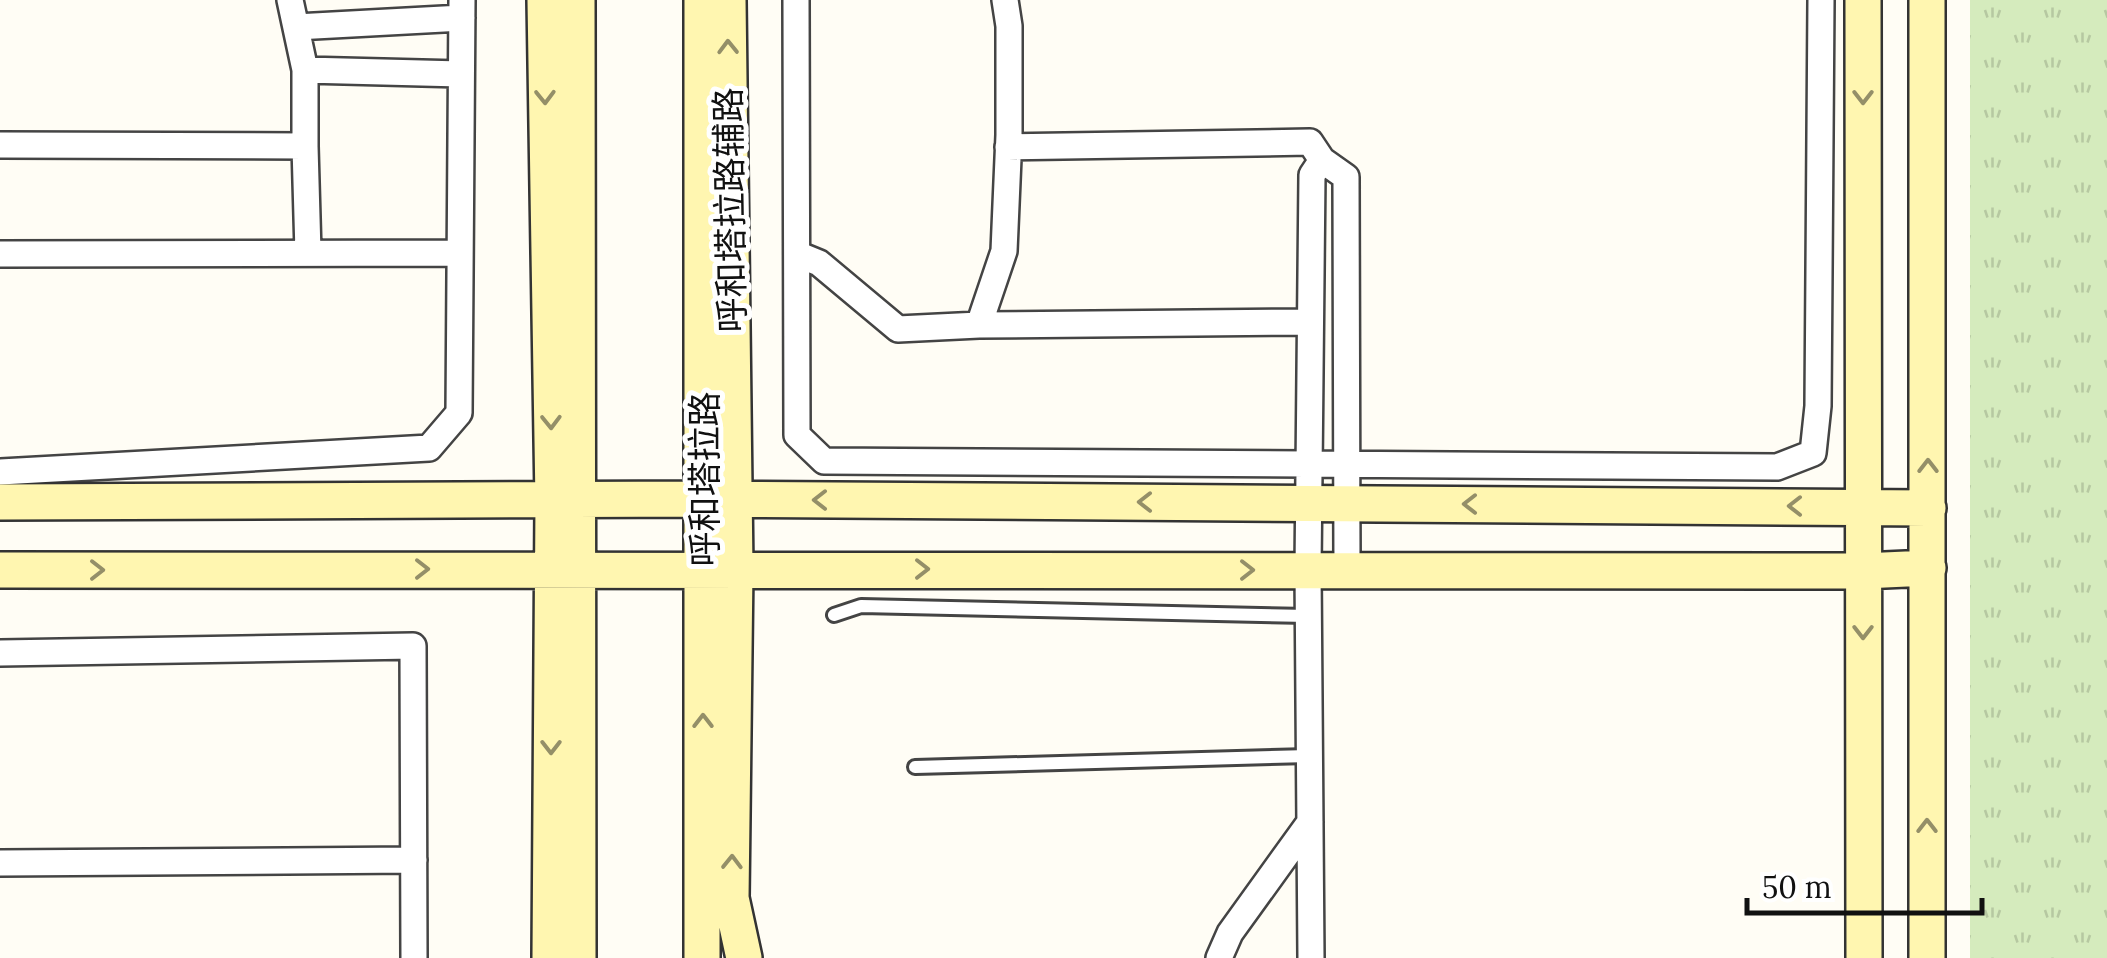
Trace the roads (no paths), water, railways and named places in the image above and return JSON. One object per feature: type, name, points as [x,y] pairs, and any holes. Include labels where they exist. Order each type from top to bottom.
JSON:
[{"type":"street","points":[[290,0],[306,70],[308,253]]},
{"type":"street","points":[[546,0],[565,502]]},
{"type":"street","points":[[550,958],[564,569],[577,0]]},
{"type":"street","name":"呼和塔拉路","points":[[702,0],[720,569],[702,958]]},
{"type":"street","name":"呼和塔拉路辅路","points":[[718,499],[728,0]]},
{"type":"street","points":[[796,0],[797,434],[824,461],[1777,467],[1813,454],[1818,406],[1821,0]]},
{"type":"street","points":[[978,325],[1004,250],[1008,147],[1005,0]]},
{"type":"street","points":[[1863,0],[1864,958]]},
{"type":"street","points":[[1927,0],[1927,958]]},
{"type":"street","points":[[0,472],[429,448],[459,413],[462,9],[296,26]]},
{"type":"street","points":[[306,70],[461,74]]},
{"type":"street","points":[[1008,147],[1310,142],[1322,160],[1346,176],[1346,570]]},
{"type":"street","points":[[0,145],[306,146]]},
{"type":"street","points":[[1311,958],[1308,464],[1312,175],[1322,160]]},
{"type":"street","points":[[0,254],[460,253]]},
{"type":"street","points":[[797,254],[820,262],[898,329],[1310,322]]},
{"type":"street","points":[[0,502],[718,499],[1928,508]]},
{"type":"street","points":[[0,570],[1928,568]]},
{"type":"street","points":[[564,569],[578,958]]},
{"type":"street","points":[[720,569],[732,898],[744,958]]},
{"type":"street","points":[[0,653],[413,646],[414,958]]},
{"type":"street","points":[[1219,958],[1230,933],[1310,822]]},
{"type":"street","points":[[0,862],[414,860]]},
{"type":"lane","points":[[834,614],[861,606],[1308,616]]},
{"type":"lane","points":[[915,766],[1309,756]]}]
